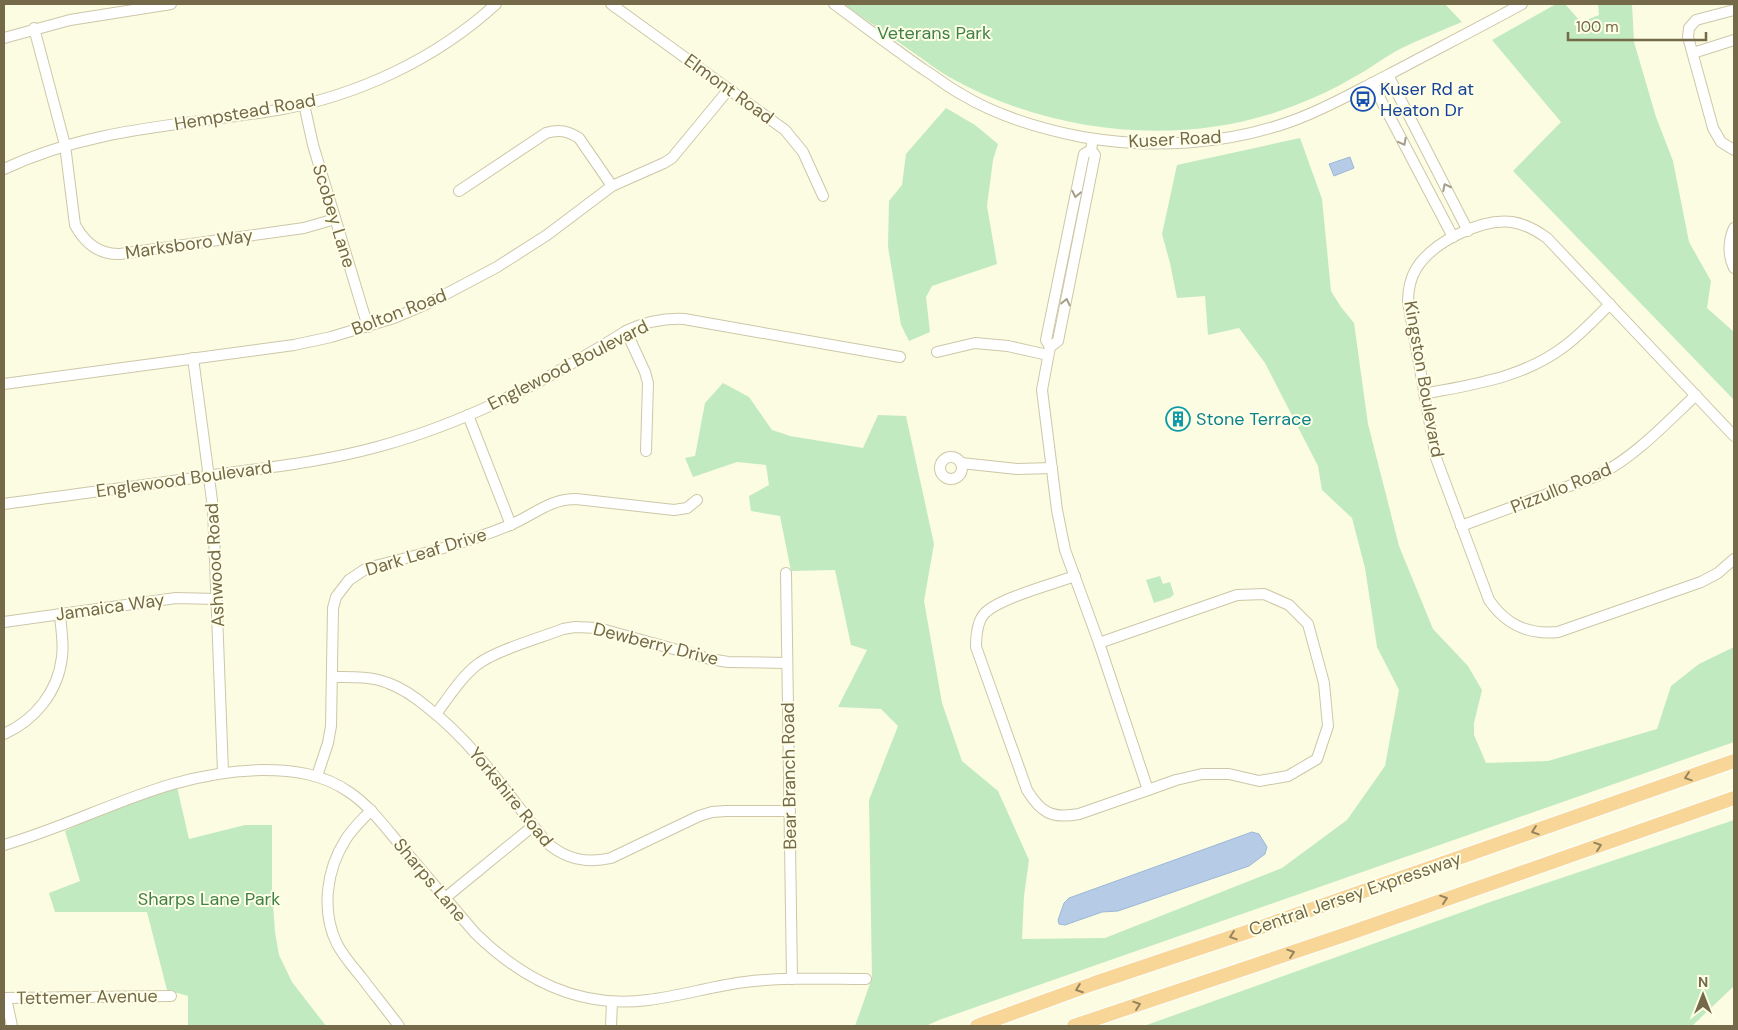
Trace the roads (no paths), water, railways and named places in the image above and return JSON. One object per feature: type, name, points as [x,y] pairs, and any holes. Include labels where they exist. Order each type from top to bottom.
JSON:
[{"type":"highway","name":"Central Jersey Expressway","points":[[977,1026],[1095,983],[1734,761]]},
{"type":"highway","name":"Central Jersey Expressway","points":[[1074,1026],[1340,936],[1734,798]]},
{"type":"street","points":[[4,38],[100,9],[171,4]]},
{"type":"street","name":"Hempstead Road","points":[[4,170],[65,145],[122,132],[276,110],[358,88],[414,62],[466,28],[496,4]]},
{"type":"street","name":"Elmont Road","points":[[611,4],[784,130],[803,152],[823,196]]},
{"type":"street","name":"Kuser Road","points":[[834,4],[961,95],[987,108],[1024,122],[1070,134],[1127,143],[1178,143],[1236,136],[1263,130],[1309,114],[1330,105],[1522,4]]},
{"type":"street","points":[[1734,10],[1696,20],[1689,28],[1688,37],[1714,128],[1721,142],[1734,150]]},
{"type":"street","name":"Marksboro Way","points":[[34,28],[65,145],[76,225],[86,242],[104,253],[120,254],[304,228],[335,219]]},
{"type":"street","points":[[1692,53],[1734,40]]},
{"type":"street","points":[[1388,75],[1468,231]]},
{"type":"street","points":[[1372,83],[1453,237]]},
{"type":"street","name":"Bolton Road","points":[[4,384],[294,345],[368,327],[428,303],[488,272],[547,235],[612,186],[672,158],[729,89]]},
{"type":"street","name":"Scobey Lane","points":[[304,104],[313,145],[368,327]]},
{"type":"street","points":[[459,190],[546,133],[554,131],[571,133],[579,138],[612,186]]},
{"type":"street","points":[[1049,351],[1058,341],[1095,155],[1091,150],[1093,139]]},
{"type":"street","points":[[1091,150],[1084,154],[1046,340],[1049,351],[1042,390],[1057,510],[1065,550],[1100,643],[1148,790]]},
{"type":"street","name":"Kingston Boulevard","points":[[1734,436],[1547,238],[1538,231],[1526,225],[1503,221],[1478,226],[1453,237],[1424,259],[1414,274],[1408,291],[1409,310],[1436,458],[1489,600],[1504,618],[1514,625],[1536,632],[1558,632],[1701,582],[1718,573],[1734,559]]},
{"type":"street","points":[[1734,228],[1729,245],[1730,260],[1734,268]]},
{"type":"street","points":[[1065,248],[1076,250]]},
{"type":"street","points":[[1424,394],[1490,382],[1530,368],[1565,346],[1610,304]]},
{"type":"street","name":"Englewood Boulevard","points":[[4,504],[304,463],[341,456],[412,436],[468,415],[547,378],[626,331],[639,324],[654,320],[684,319],[900,356]]},
{"type":"street","points":[[626,331],[646,372],[648,383],[646,450]]},
{"type":"street","points":[[937,352],[975,343],[1049,351]]},
{"type":"street","name":"Ashwood Road","points":[[193,358],[213,508],[223,772]]},
{"type":"street","name":"Pizzullo Road","points":[[1462,526],[1599,475],[1615,467],[1641,446],[1696,395]]},
{"type":"street","points":[[468,415],[512,525]]},
{"type":"street","points":[[961,463],[1017,469],[1052,468]]},
{"type":"street","name":"Dark Leaf Drive","points":[[317,776],[328,743],[331,726],[333,608],[336,597],[349,580],[367,568],[459,543],[512,525],[549,504],[563,499],[674,510],[687,508],[697,500]]},
{"type":"street","name":"Bear Branch Road","points":[[786,573],[792,979]]},
{"type":"street","points":[[1075,576],[999,603],[984,614],[978,625],[976,646],[1027,790],[1036,804],[1047,812],[1067,816],[1079,814],[1176,780],[1202,774],[1229,774],[1259,781],[1288,776],[1317,759],[1328,726],[1324,683],[1308,624],[1289,605],[1264,594],[1236,595],[1100,643]]},
{"type":"street","name":"Jamaica Way","points":[[4,622],[176,598],[217,599]]},
{"type":"street","points":[[4,734],[27,721],[38,711],[54,686],[62,658],[60,615]]},
{"type":"street","name":"Dewberry Drive","points":[[436,714],[469,672],[480,663],[563,629],[575,627],[598,628],[710,659],[787,663]]},
{"type":"street","name":"Yorkshire Road","points":[[332,677],[364,678],[389,683],[401,688],[436,714],[472,749],[546,843],[565,856],[587,861],[599,861],[622,854],[699,816],[712,812],[790,810]]},
{"type":"street","name":"Sharps Lane","points":[[4,845],[58,827],[146,791],[190,778],[223,772],[284,770],[317,776],[350,792],[371,810],[445,898],[492,950],[528,976],[565,993],[612,1002],[648,1000],[743,982],[792,979],[866,979]]},
{"type":"street","points":[[371,810],[347,837],[335,859],[328,882],[328,912],[331,928],[344,956],[399,1026]]},
{"type":"street","points":[[445,898],[532,826]]},
{"type":"street","name":"Tettemer Avenue","points":[[5,998],[171,996]]},
{"type":"street","points":[[5,998],[12,1026]]},
{"type":"street","points":[[611,1026],[612,1002]]},
{"type":"water","points":[[1350,157],[1354,168],[1334,176],[1329,164]]},
{"type":"water","points":[[1252,832],[1259,834],[1267,847],[1265,854],[1249,866],[1118,911],[1102,912],[1065,925],[1059,924],[1058,920],[1064,903],[1069,898]]},
{"type":"place","name":"Kuser Rd at Heaton Dr","points":[[1363,99]]},
{"type":"place","name":"Stone Terrace","points":[[1178,419]]},
{"type":"park label","name":"Veterans Park","points":[[934,33]]},
{"type":"park label","name":"Sharps Lane Park","points":[[209,899]]}]
